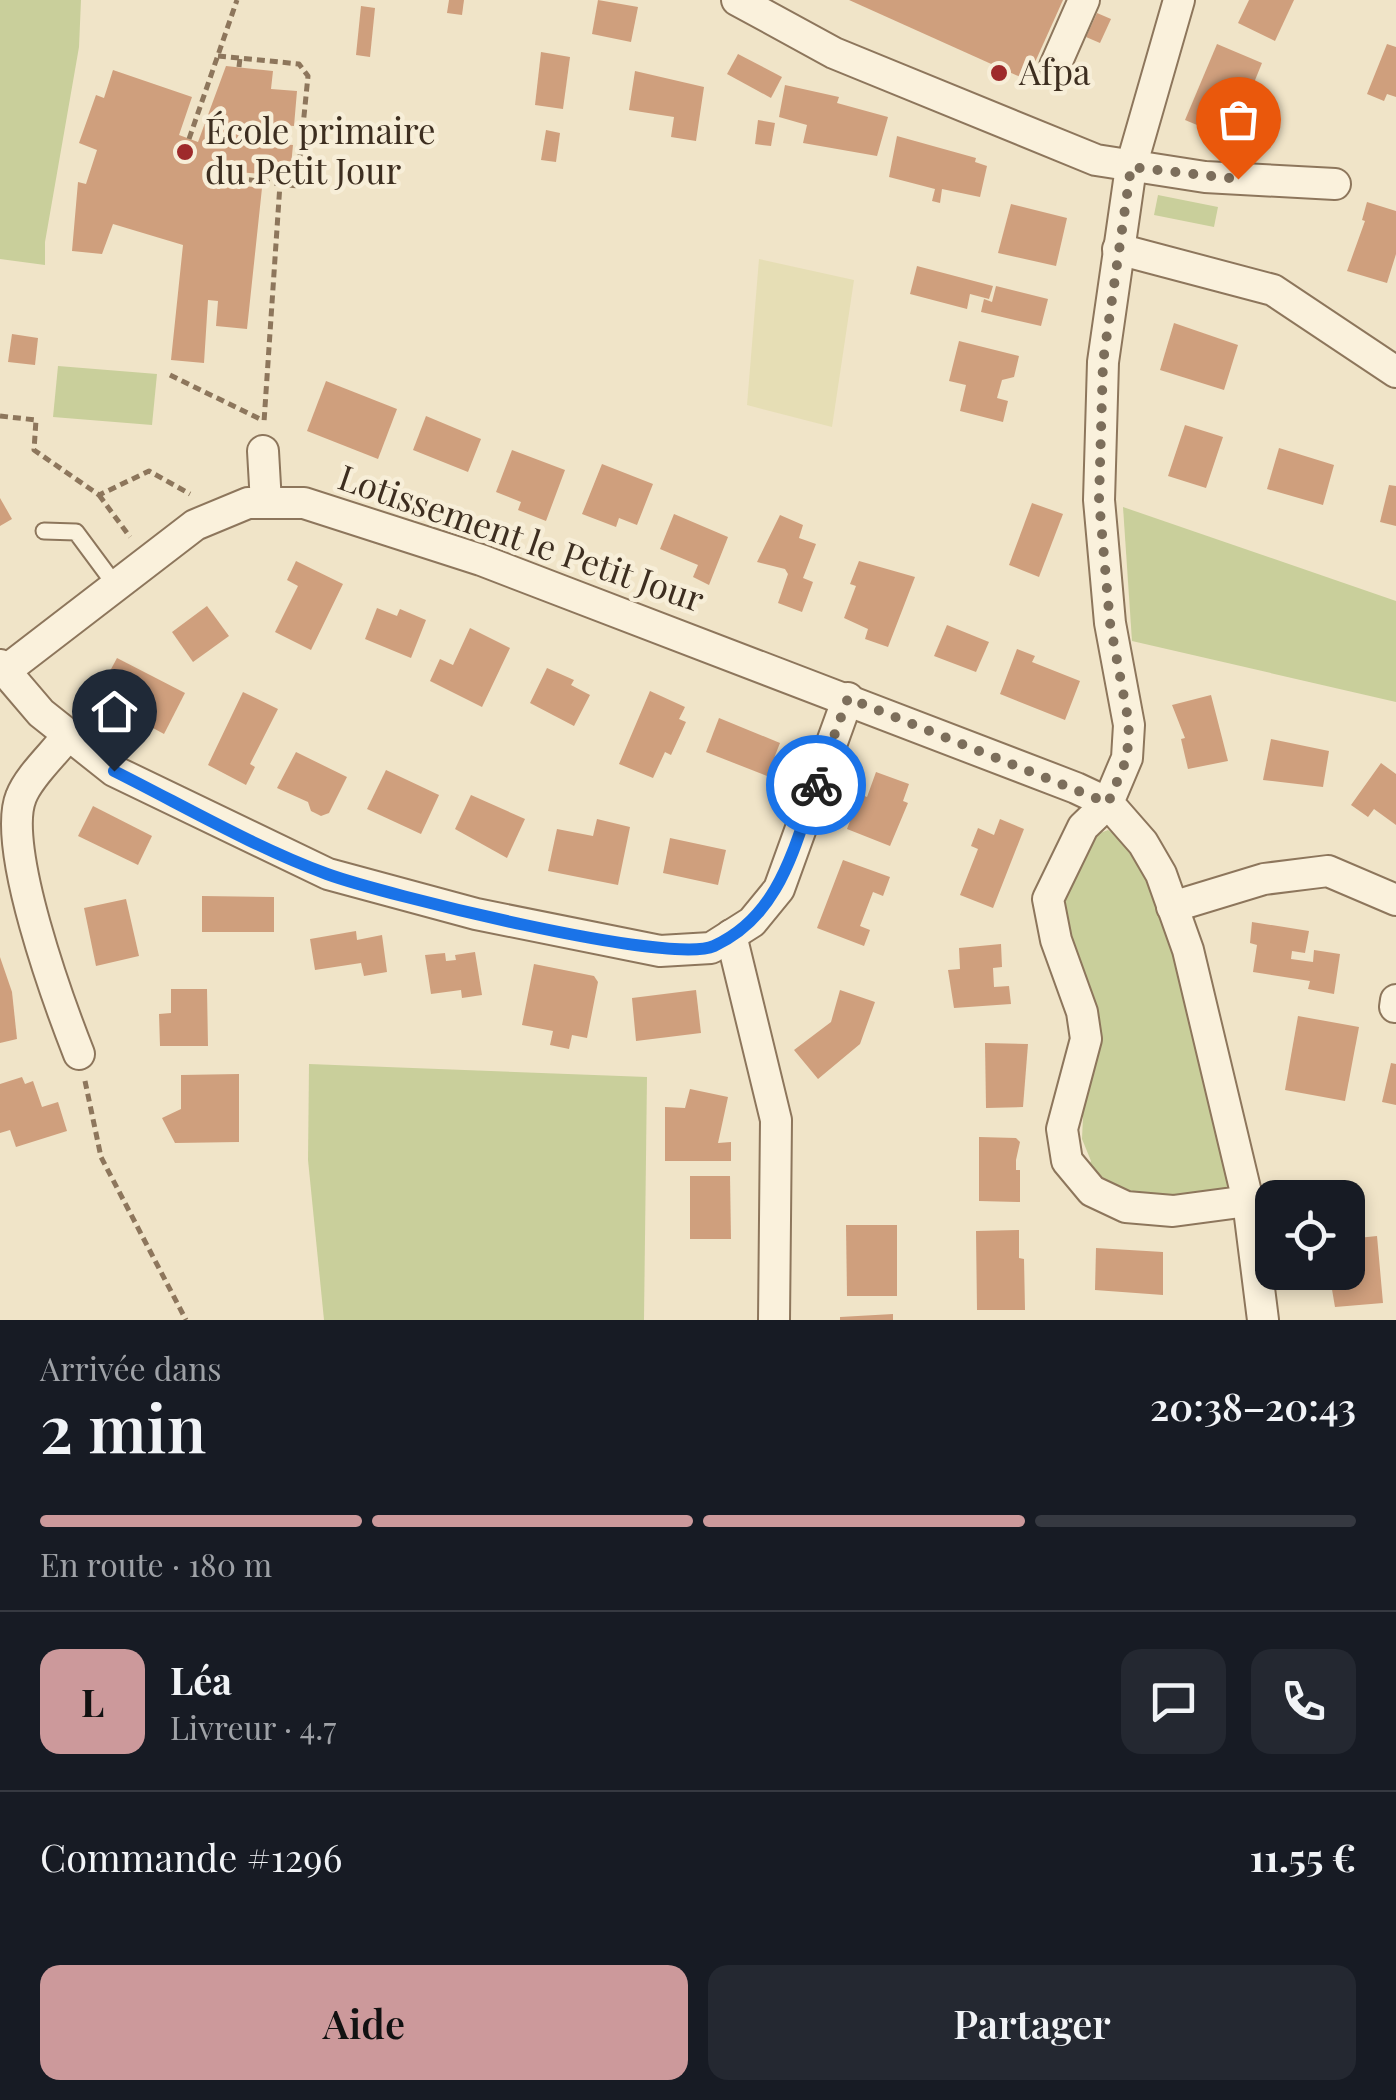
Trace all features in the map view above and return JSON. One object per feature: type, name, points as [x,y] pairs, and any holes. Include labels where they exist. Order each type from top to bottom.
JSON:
[{"type":"street","points":[[737,0],[834,53],[1096,160],[1205,177],[1335,184]]},
{"type":"street","points":[[1055,66],[1084,0]]},
{"type":"street","points":[[1178,0],[1131,167],[1103,362],[1099,500],[1110,623],[1129,724],[1127,758],[1108,803],[1082,827],[1048,899],[1056,940],[1082,1012],[1086,1039],[1062,1129],[1067,1161],[1092,1191],[1126,1206],[1173,1211],[1248,1201]]},
{"type":"street","points":[[1118,249],[1273,290],[1396,372]]},
{"type":"street","points":[[264,436],[266,503]]},
{"type":"street","name":"Lotissement le Petit Jour","points":[[848,698],[779,889],[752,922],[711,948],[660,951],[476,914],[328,874],[114,771],[40,713],[2,668],[195,525],[248,503],[304,503],[482,560],[848,698],[1108,803]]},
{"type":"street","points":[[68,736],[20,798],[18,854],[55,992],[79,1054]]},
{"type":"street","points":[[1108,803],[1143,842],[1188,950],[1248,1201],[1263,1320]]},
{"type":"street","points":[[1172,907],[1264,879],[1328,871],[1396,900]]},
{"type":"street","points":[[731,936],[776,1120],[774,1320]]},
{"type":"street","points":[[1395,1008],[1396,1000]]},
{"type":"lane","points":[[44,531],[76,532],[116,586]]},
{"type":"path","points":[[189,139],[238,0]]},
{"type":"path","points":[[218,56],[299,64],[308,76],[297,186],[236,178]]},
{"type":"path","points":[[239,67],[240,58]]},
{"type":"path","points":[[170,375],[264,436],[280,184]]},
{"type":"path","points":[[0,416],[36,420],[34,450],[99,495],[147,562]]},
{"type":"path","points":[[99,495],[149,471],[222,513]]},
{"type":"path","points":[[79,1054],[101,1158],[186,1320]]},
{"type":"shaded area","points":[[759,259],[854,280],[832,427],[747,405]]},
{"type":"green space","points":[[0,0],[81,0],[79,47],[45,242],[45,265],[0,259]]},
{"type":"green space","points":[[1158,195],[1218,207],[1214,227],[1154,215]]},
{"type":"green space","points":[[58,366],[157,374],[152,425],[53,417]]},
{"type":"green space","points":[[1123,507],[1396,601],[1396,702],[1132,641]]},
{"type":"green space","points":[[1108,830],[1139,852],[1161,900],[1229,1175],[1227,1186],[1215,1199],[1127,1201],[1084,1175],[1091,1161],[1082,1139],[1083,1117],[1073,1106],[1089,1056],[1056,899],[1090,837]]},
{"type":"green space","points":[[309,1064],[647,1077],[644,1320],[324,1320],[308,1160]]},
{"type":"building","points":[[449,0],[464,0],[462,15],[447,13]]},
{"type":"building","points":[[598,0],[638,7],[631,42],[592,34]]},
{"type":"building","points":[[849,0],[1063,0],[1027,80]]},
{"type":"building","points":[[1249,0],[1294,0],[1275,41],[1238,23]]},
{"type":"building","points":[[361,6],[375,8],[370,57],[356,55]]},
{"type":"building","points":[[1097,13],[1111,19],[1100,43],[1086,37]]},
{"type":"building","points":[[1217,44],[1262,63],[1231,139],[1185,120]]},
{"type":"building","points":[[1387,44],[1396,47],[1396,97],[1387,94],[1384,101],[1367,94]]},
{"type":"building","points":[[541,52],[570,57],[563,109],[535,105]]},
{"type":"building","points":[[738,54],[782,77],[771,98],[727,74]]},
{"type":"building","points":[[226,66],[273,71],[271,89],[297,91],[294,126],[279,125],[277,144],[293,145],[290,176],[237,172],[236,185],[262,188],[247,329],[216,326],[218,301],[208,300],[204,363],[171,360],[183,245],[113,224],[102,254],[72,251],[78,182],[86,184],[97,150],[79,143],[96,95],[104,98],[113,70],[192,97],[179,135],[198,142]]},
{"type":"building","points":[[635,71],[704,87],[696,141],[671,137],[674,117],[629,110]]},
{"type":"building","points":[[785,85],[839,97],[837,103],[888,117],[877,156],[803,143],[807,125],[779,117]]},
{"type":"building","points":[[758,120],[775,123],[771,146],[755,144]]},
{"type":"building","points":[[546,130],[560,133],[556,162],[541,160]]},
{"type":"building","points":[[897,136],[976,158],[975,162],[987,166],[980,197],[942,189],[940,203],[932,201],[935,189],[889,177]]},
{"type":"building","points":[[1367,202],[1396,211],[1396,254],[1387,283],[1347,271],[1365,221],[1362,220]]},
{"type":"building","points":[[1011,204],[1067,218],[1056,266],[998,253]]},
{"type":"building","points":[[917,266],[993,286],[989,299],[970,294],[967,309],[910,294]]},
{"type":"building","points":[[996,286],[1048,299],[1041,326],[981,312],[984,299],[992,302]]},
{"type":"building","points":[[1174,323],[1238,345],[1224,390],[1160,370]]},
{"type":"building","points":[[12,334],[38,338],[35,365],[8,362]]},
{"type":"building","points":[[959,341],[1019,356],[1014,377],[1002,380],[997,398],[1008,401],[1003,422],[960,411],[966,385],[949,381]]},
{"type":"building","points":[[326,381],[397,409],[378,459],[307,431]]},
{"type":"building","points":[[426,416],[481,439],[468,472],[413,450]]},
{"type":"building","points":[[1185,425],[1223,437],[1206,488],[1168,476]]},
{"type":"building","points":[[1279,448],[1334,465],[1323,505],[1267,489]]},
{"type":"building","points":[[512,450],[565,470],[546,521],[518,510],[521,502],[496,492]]},
{"type":"building","points":[[602,464],[653,484],[637,525],[619,518],[616,527],[582,514]]},
{"type":"building","points":[[1389,485],[1396,486],[1396,526],[1380,522]]},
{"type":"building","points":[[0,498],[12,519],[0,526]]},
{"type":"building","points":[[1032,503],[1063,514],[1039,577],[1009,565]]},
{"type":"building","points":[[674,514],[728,537],[709,585],[693,577],[698,565],[660,549]]},
{"type":"building","points":[[780,515],[803,525],[799,538],[816,544],[803,578],[813,582],[802,612],[778,603],[788,574],[785,569],[757,562]]},
{"type":"building","points":[[296,561],[343,584],[311,650],[275,632],[298,586],[287,580]]},
{"type":"building","points":[[859,561],[915,577],[888,647],[865,639],[868,629],[844,618],[856,586],[850,584]]},
{"type":"building","points":[[207,606],[229,636],[193,662],[172,632]]},
{"type":"building","points":[[377,608],[397,616],[400,609],[426,620],[411,658],[365,639]]},
{"type":"building","points":[[947,625],[989,642],[976,672],[934,656]]},
{"type":"building","points":[[470,628],[510,648],[482,707],[430,681],[440,659],[453,665]]},
{"type":"building","points":[[1017,649],[1035,656],[1032,662],[1080,681],[1065,720],[1000,694]]},
{"type":"building","points":[[117,658],[185,693],[164,734],[96,697]]},
{"type":"building","points":[[547,668],[574,680],[571,685],[590,695],[574,726],[530,703]]},
{"type":"building","points":[[650,691],[685,707],[679,719],[686,722],[671,755],[665,752],[653,778],[619,764]]},
{"type":"building","points":[[243,692],[278,709],[250,764],[255,767],[246,785],[208,765]]},
{"type":"building","points":[[1211,695],[1228,761],[1188,769],[1181,739],[1185,738],[1172,705]]},
{"type":"building","points":[[719,718],[780,743],[767,776],[706,752]]},
{"type":"building","points":[[1271,739],[1329,751],[1323,787],[1263,780]]},
{"type":"building","points":[[296,752],[347,777],[329,813],[321,816],[311,811],[308,802],[277,788]]},
{"type":"building","points":[[1381,763],[1396,774],[1396,825],[1374,809],[1368,817],[1351,805]]},
{"type":"building","points":[[386,770],[439,795],[421,834],[367,809]]},
{"type":"building","points":[[876,772],[909,784],[903,801],[908,803],[890,846],[847,829],[860,794],[867,797]]},
{"type":"building","points":[[471,795],[525,819],[507,858],[455,829]]},
{"type":"building","points":[[93,806],[152,836],[138,865],[78,836]]},
{"type":"building","points":[[597,819],[630,827],[618,885],[548,871],[557,829],[593,836]]},
{"type":"building","points":[[1000,819],[1024,829],[993,908],[960,895],[978,849],[971,846],[978,828],[994,835]]},
{"type":"building","points":[[670,838],[726,850],[718,885],[663,873]]},
{"type":"building","points":[[843,860],[890,877],[883,896],[873,892],[860,926],[870,930],[864,946],[817,928]]},
{"type":"building","points":[[202,896],[274,897],[274,932],[202,932]]},
{"type":"building","points":[[126,899],[139,956],[96,966],[84,908]]},
{"type":"building","points":[[1252,922],[1309,931],[1305,953],[1292,951],[1291,959],[1313,962],[1314,950],[1340,954],[1334,994],[1308,989],[1310,981],[1253,972],[1257,945],[1250,943]]},
{"type":"building","points":[[356,931],[357,940],[382,935],[387,972],[364,976],[361,963],[315,970],[310,939]]},
{"type":"building","points":[[1001,944],[1002,967],[993,968],[994,987],[1009,986],[1011,1004],[954,1008],[948,970],[960,969],[959,948]]},
{"type":"building","points":[[475,952],[482,995],[462,998],[461,990],[431,994],[425,955],[445,953],[446,961],[456,960],[455,955]]},
{"type":"building","points":[[0,957],[12,992],[17,1039],[0,1043]]},
{"type":"building","points":[[534,964],[594,976],[598,982],[587,1038],[572,1035],[569,1049],[550,1045],[553,1031],[522,1025]]},
{"type":"building","points":[[171,989],[207,989],[208,1046],[160,1046],[159,1014],[171,1013]]},
{"type":"building","points":[[696,990],[701,1033],[636,1041],[632,998]]},
{"type":"building","points":[[840,990],[875,1002],[860,1044],[818,1079],[794,1050],[831,1022]]},
{"type":"building","points":[[1298,1016],[1359,1027],[1345,1101],[1285,1090]]},
{"type":"building","points":[[985,1043],[1028,1044],[1023,1107],[986,1108]]},
{"type":"building","points":[[1391,1063],[1396,1064],[1396,1105],[1382,1102]]},
{"type":"building","points":[[239,1074],[239,1142],[175,1143],[162,1118],[181,1109],[181,1075]]},
{"type":"building","points":[[22,1077],[25,1084],[33,1081],[42,1107],[58,1102],[67,1131],[16,1147],[10,1130],[0,1133],[0,1084]]},
{"type":"building","points":[[690,1089],[728,1097],[718,1143],[731,1142],[731,1161],[665,1161],[665,1107],[685,1108]]},
{"type":"building","points":[[979,1137],[1016,1138],[1020,1142],[1016,1170],[1020,1170],[1020,1202],[979,1201]]},
{"type":"building","points":[[690,1176],[730,1176],[731,1239],[690,1239]]},
{"type":"building","points":[[846,1225],[897,1225],[897,1296],[847,1296]]},
{"type":"building","points":[[1019,1230],[1025,1310],[977,1310],[976,1231]]},
{"type":"building","points":[[1377,1236],[1383,1303],[1335,1307],[1332,1290],[1365,1290],[1365,1237]]},
{"type":"building","points":[[1096,1248],[1163,1252],[1163,1295],[1095,1290]]},
{"type":"building","points":[[893,1314],[893,1320],[840,1320],[840,1317]]},
{"type":"way so far","points":[[816,785],[848,698],[1108,803],[1127,758],[1129,724],[1110,623],[1099,500],[1103,362],[1131,167],[1238,179]]},
{"type":"place","name":"Afpa","points":[[999,73]]},
{"type":"place","name":"École primaire du Petit Jour","points":[[185,152]]},
{"type":"route","points":[[114,771],[328,874],[476,914],[660,951],[711,948],[752,922],[779,889],[816,785]]}]
